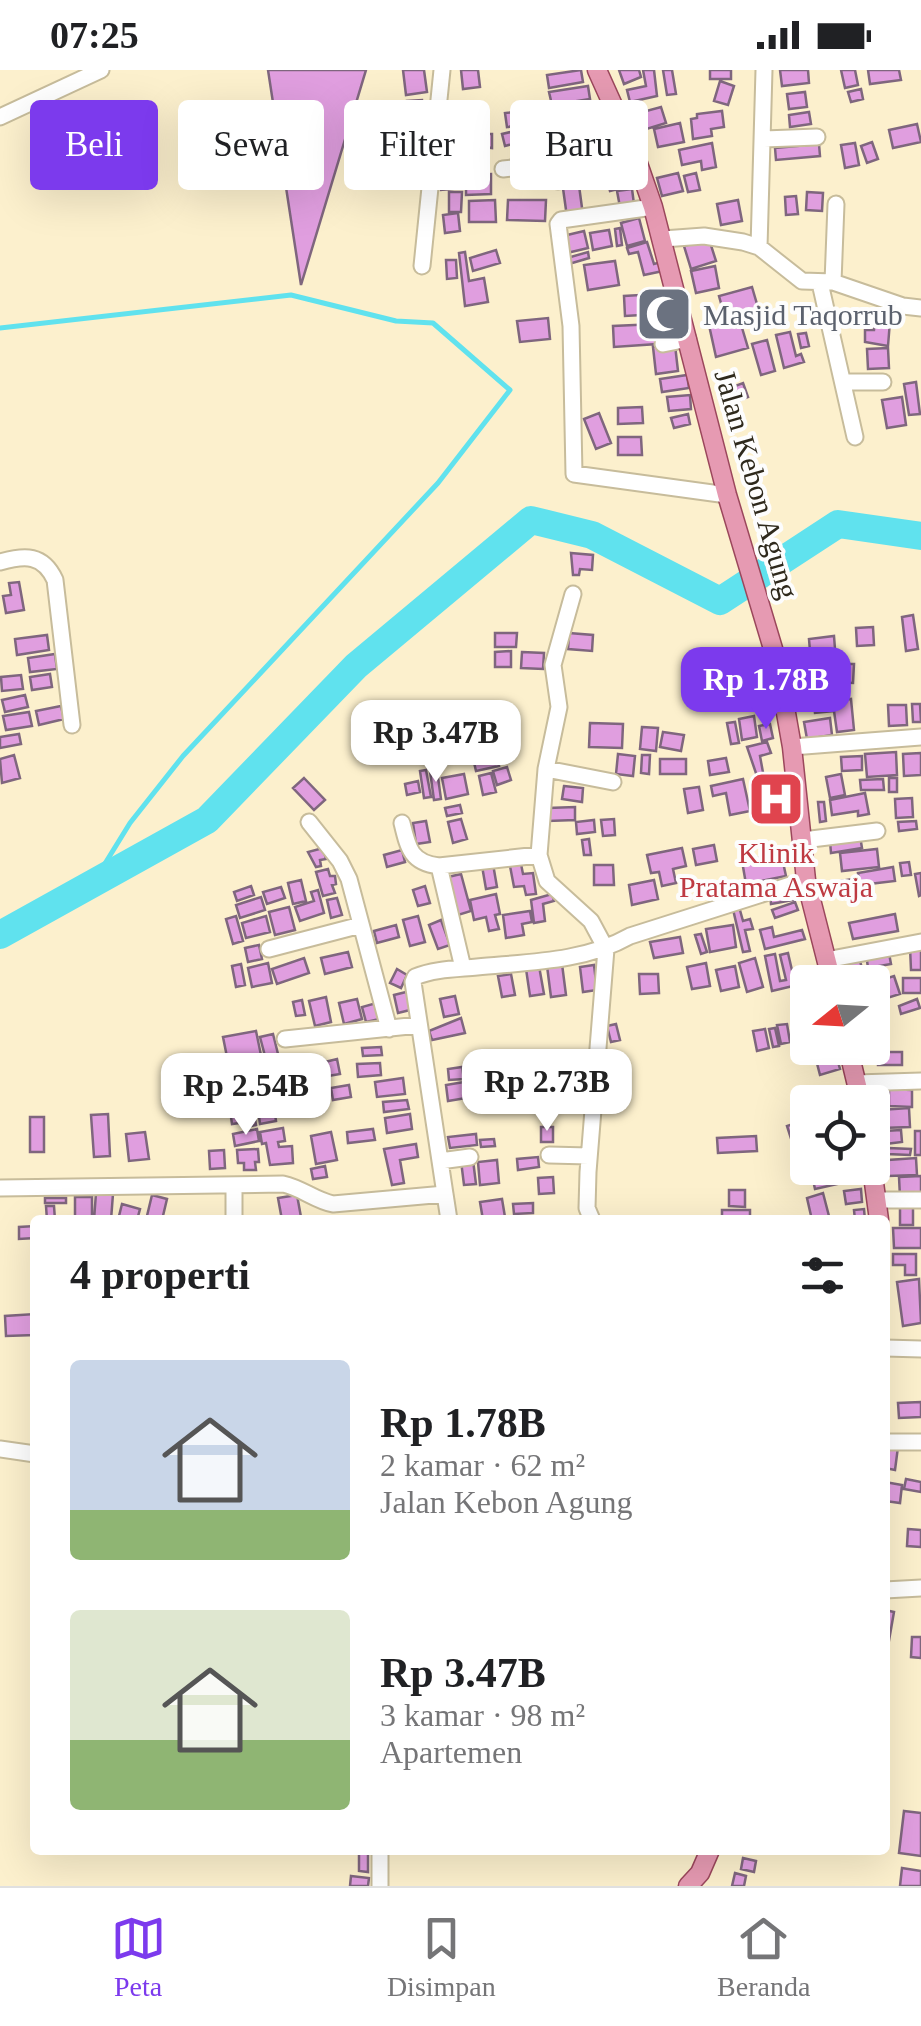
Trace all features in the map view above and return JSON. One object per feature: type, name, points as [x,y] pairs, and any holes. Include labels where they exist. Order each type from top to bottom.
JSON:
[{"type":"main road","name":"Jalan Kebon Agung","points":[[597,70],[611,100]]},
{"type":"main road","name":"Jalan Kebon Agung","points":[[646,190],[663,240],[728,495],[778,662],[792,747],[806,880],[827,965]]},
{"type":"main road","points":[[852,1065],[856,1083]]},
{"type":"main road","points":[[875,1185],[878,1215]]},
{"type":"main road","points":[[697,1882],[708,1855]]},
{"type":"street","points":[[0,117],[101,70]]},
{"type":"street","points":[[422,266],[442,70]]},
{"type":"street","points":[[759,247],[764,70]]},
{"type":"street","points":[[764,139],[818,137]]},
{"type":"street","points":[[503,170],[510,169]]},
{"type":"street","points":[[836,204],[826,282],[856,437]]},
{"type":"street","points":[[653,207],[561,220],[558,224],[570,312],[574,474],[728,495]]},
{"type":"street","points":[[663,240],[704,236],[759,247],[802,281],[826,282],[921,308]]},
{"type":"street","points":[[663,344],[688,338]]},
{"type":"street","points":[[843,382],[883,382]]},
{"type":"street","points":[[0,562],[26,556],[39,558],[55,580],[72,725]]},
{"type":"street","points":[[573,594],[553,664],[559,707],[546,769],[539,855],[547,881],[592,922],[606,949],[586,1215]]},
{"type":"street","points":[[792,747],[921,737]]},
{"type":"street","points":[[546,769],[614,782]]},
{"type":"street","points":[[308,822],[340,860],[349,879],[389,1029]]},
{"type":"street","points":[[402,824],[410,854],[423,864],[439,866],[539,855]]},
{"type":"street","points":[[803,840],[878,831]]},
{"type":"street","points":[[439,866],[462,968]]},
{"type":"street","points":[[448,1215],[414,979],[432,972],[541,961],[606,949],[630,936],[806,880]]},
{"type":"street","points":[[270,949],[361,925]]},
{"type":"street","points":[[826,960],[921,942]]},
{"type":"street","points":[[285,1039],[418,1025]]},
{"type":"street","points":[[856,1083],[921,1081]]},
{"type":"street","points":[[549,1155],[589,1156]]},
{"type":"street","points":[[440,1161],[470,1157]]},
{"type":"street","points":[[0,1188],[283,1184],[332,1204],[445,1194]]},
{"type":"street","points":[[234,1185],[234,1215]]},
{"type":"street","points":[[877,1200],[921,1200]]},
{"type":"street","points":[[890,1348],[921,1349]]},
{"type":"street","points":[[890,1442],[921,1442]]},
{"type":"street","points":[[0,1449],[30,1453]]},
{"type":"street","points":[[890,1590],[921,1588]]},
{"type":"street","points":[[380,1855],[380,1886]]},
{"type":"building","points":[[268,70],[366,70],[357,100],[344,100],[344,143],[301,285],[286,190],[324,190],[324,100],[273,100]]},
{"type":"building","points":[[403,70],[424,70],[427,92],[406,95]]},
{"type":"building","points":[[461,70],[478,70],[480,87],[463,89]]},
{"type":"building","points":[[581,70],[583,82],[549,88],[547,75]]},
{"type":"building","points":[[619,70],[639,70],[641,77],[624,84]]},
{"type":"building","points":[[643,70],[654,70],[657,96],[630,100],[627,90],[646,86]]},
{"type":"building","points":[[663,70],[672,70],[676,94],[667,95]]},
{"type":"building","points":[[710,70],[731,70],[731,79],[710,79]]},
{"type":"building","points":[[780,70],[808,70],[809,83],[782,86]]},
{"type":"building","points":[[841,70],[855,70],[858,85],[845,88]]},
{"type":"building","points":[[868,70],[899,70],[901,80],[870,84]]},
{"type":"building","points":[[720,81],[734,86],[728,105],[714,101]]},
{"type":"building","points":[[588,86],[590,99],[551,100],[549,92]]},
{"type":"building","points":[[861,89],[863,99],[851,102],[848,92]]},
{"type":"building","points":[[805,92],[807,107],[789,109],[787,94]]},
{"type":"building","points":[[661,107],[666,123],[648,129],[648,110]]},
{"type":"building","points":[[722,111],[724,127],[711,129],[712,136],[693,139],[691,119],[697,118],[697,114]]},
{"type":"building","points":[[809,112],[811,124],[790,127],[789,115]]},
{"type":"building","points":[[680,123],[684,142],[658,147],[654,129]]},
{"type":"building","points":[[917,124],[921,142],[893,148],[889,130]]},
{"type":"building","points":[[510,132],[510,145],[505,146],[502,134]]},
{"type":"building","points":[[872,142],[878,159],[867,163],[861,146]]},
{"type":"building","points":[[712,143],[716,167],[702,170],[701,161],[682,165],[679,150]]},
{"type":"building","points":[[855,143],[859,165],[845,168],[841,145]]},
{"type":"building","points":[[819,144],[820,156],[776,160],[775,148]]},
{"type":"building","points":[[678,173],[683,191],[662,196],[657,178]]},
{"type":"building","points":[[696,173],[700,190],[688,192],[684,176]]},
{"type":"building","points":[[490,174],[491,194],[466,195],[466,190],[490,190]]},
{"type":"building","points":[[563,190],[580,190],[583,215],[567,217]]},
{"type":"building","points":[[632,190],[634,204],[620,207],[617,191]]},
{"type":"building","points":[[449,192],[462,192],[461,212],[449,212]]},
{"type":"building","points":[[807,192],[823,193],[822,211],[806,210]]},
{"type":"building","points":[[796,196],[798,214],[786,215],[785,197]]},
{"type":"building","points":[[495,200],[496,222],[469,222],[469,201]]},
{"type":"building","points":[[508,200],[546,200],[545,221],[507,220]]},
{"type":"building","points":[[738,200],[742,221],[721,225],[717,204]]},
{"type":"building","points":[[458,213],[460,231],[445,233],[443,215]]},
{"type":"building","points":[[639,218],[645,241],[627,246],[621,223]]},
{"type":"building","points":[[620,228],[622,245],[617,246],[615,229]]},
{"type":"building","points":[[609,230],[612,246],[593,250],[590,233]]},
{"type":"building","points":[[584,231],[588,248],[567,253],[563,236]]},
{"type":"building","points":[[709,239],[716,261],[691,269],[684,246]]},
{"type":"building","points":[[647,242],[654,264],[661,262],[663,271],[644,275],[638,252],[629,254],[627,248]]},
{"type":"building","points":[[496,250],[500,263],[473,271],[470,258]]},
{"type":"building","points":[[465,252],[469,281],[484,278],[488,302],[465,306],[459,253]]},
{"type":"building","points":[[588,252],[589,258],[569,264],[567,258]]},
{"type":"building","points":[[446,260],[456,260],[457,278],[447,279]]},
{"type":"building","points":[[615,261],[619,285],[588,290],[584,265]]},
{"type":"building","points":[[715,266],[719,288],[696,293],[691,271]]},
{"type":"building","points":[[752,287],[759,311],[726,321],[719,296]]},
{"type":"building","points":[[665,292],[666,314],[648,315],[646,294]]},
{"type":"building","points":[[640,295],[641,315],[625,316],[624,296]]},
{"type":"building","points":[[781,310],[785,323],[772,327],[769,314]]},
{"type":"building","points":[[717,313],[721,327],[740,321],[748,348],[716,357],[707,316]]},
{"type":"building","points":[[548,318],[550,339],[520,342],[517,321]]},
{"type":"building","points":[[875,320],[890,321],[888,346],[865,342],[865,330],[874,330]]},
{"type":"building","points":[[656,324],[657,344],[614,347],[613,326]]},
{"type":"building","points":[[790,332],[796,356],[801,354],[804,362],[784,368],[776,335]]},
{"type":"building","points":[[806,333],[809,346],[801,348],[798,334]]},
{"type":"building","points":[[767,340],[775,371],[761,375],[752,344]]},
{"type":"building","points":[[675,345],[678,371],[656,374],[653,347]]},
{"type":"building","points":[[888,348],[889,368],[868,369],[867,349]]},
{"type":"building","points":[[687,375],[689,388],[662,392],[660,379]]},
{"type":"building","points":[[916,382],[920,414],[909,415],[904,384]]},
{"type":"building","points":[[743,383],[748,397],[725,406],[719,392]]},
{"type":"building","points":[[690,395],[691,409],[669,411],[667,397]]},
{"type":"building","points":[[902,397],[906,425],[887,428],[882,400]]},
{"type":"building","points":[[642,407],[643,423],[618,424],[618,408]]},
{"type":"building","points":[[599,413],[611,443],[596,449],[584,419]]},
{"type":"building","points":[[688,414],[690,424],[674,428],[671,418]]},
{"type":"building","points":[[618,437],[641,437],[642,455],[618,455]]},
{"type":"building","points":[[571,553],[593,555],[592,570],[580,569],[579,575],[573,575]]},
{"type":"building","points":[[19,582],[24,610],[6,613],[3,596],[11,595],[9,583]]},
{"type":"building","points":[[913,615],[918,649],[906,651],[902,617]]},
{"type":"building","points":[[873,627],[874,645],[857,646],[856,628]]},
{"type":"building","points":[[495,633],[517,633],[516,647],[495,647]]},
{"type":"building","points":[[569,633],[593,635],[592,651],[568,649]]},
{"type":"building","points":[[47,635],[49,650],[17,655],[15,639]]},
{"type":"building","points":[[834,636],[835,649],[810,651],[809,639]]},
{"type":"building","points":[[511,651],[511,667],[495,667],[495,652]]},
{"type":"building","points":[[522,652],[544,653],[543,669],[521,668]]},
{"type":"building","points":[[55,654],[57,669],[30,672],[28,658]]},
{"type":"building","points":[[829,664],[830,684],[812,685],[811,665]]},
{"type":"building","points":[[834,664],[854,664],[853,683],[833,682]]},
{"type":"building","points":[[731,667],[755,667],[755,680],[731,680]]},
{"type":"building","points":[[50,674],[52,687],[32,690],[30,677]]},
{"type":"building","points":[[21,675],[23,689],[2,691],[1,677]]},
{"type":"building","points":[[741,684],[759,684],[759,701],[741,700]]},
{"type":"building","points":[[25,695],[28,707],[5,712],[2,700]]},
{"type":"building","points":[[851,699],[854,730],[837,732],[834,711],[815,713],[814,703]]},
{"type":"building","points":[[912,704],[920,704],[921,722],[913,722]]},
{"type":"building","points":[[888,705],[906,705],[907,725],[889,726]]},
{"type":"building","points":[[61,706],[64,719],[39,725],[36,711]]},
{"type":"building","points":[[513,708],[516,719],[501,722],[502,728],[516,726],[518,740],[493,743],[487,715]]},
{"type":"building","points":[[29,712],[32,726],[6,730],[3,716]]},
{"type":"building","points":[[754,716],[757,737],[742,740],[739,719]]},
{"type":"building","points":[[830,718],[832,735],[807,739],[804,722]]},
{"type":"building","points":[[735,722],[739,743],[731,744],[727,723]]},
{"type":"building","points":[[590,723],[623,724],[622,748],[589,747]]},
{"type":"building","points":[[770,724],[773,738],[762,741],[759,726]]},
{"type":"building","points":[[642,727],[658,728],[656,751],[640,749]]},
{"type":"building","points":[[663,732],[684,735],[681,751],[660,747]]},
{"type":"building","points":[[19,734],[21,744],[0,748],[0,737]]},
{"type":"building","points":[[767,742],[771,753],[760,756],[764,778],[758,779],[747,747]]},
{"type":"building","points":[[466,744],[469,761],[453,763],[450,746]]},
{"type":"building","points":[[896,752],[897,775],[867,777],[865,754]]},
{"type":"building","points":[[496,753],[499,766],[476,771],[473,758]]},
{"type":"building","points":[[921,753],[921,775],[904,776],[903,754]]},
{"type":"building","points":[[618,754],[635,756],[633,776],[616,774]]},
{"type":"building","points":[[14,755],[20,778],[2,783],[0,759]]},
{"type":"building","points":[[642,755],[650,755],[649,774],[641,773]]},
{"type":"building","points":[[862,756],[862,770],[842,771],[841,757]]},
{"type":"building","points":[[726,758],[729,772],[710,775],[708,761]]},
{"type":"building","points":[[660,759],[686,759],[686,774],[660,774]]},
{"type":"building","points":[[507,767],[511,780],[497,785],[493,771]]},
{"type":"building","points":[[426,770],[431,797],[424,798],[420,771]]},
{"type":"building","points":[[437,770],[441,799],[434,800],[430,771]]},
{"type":"building","points":[[491,773],[496,792],[483,795],[479,776]]},
{"type":"building","points":[[464,774],[468,794],[446,799],[442,778]]},
{"type":"building","points":[[841,774],[845,795],[830,798],[826,777]]},
{"type":"building","points":[[304,778],[325,800],[314,810],[293,788]]},
{"type":"building","points":[[889,778],[897,778],[897,792],[889,792]]},
{"type":"building","points":[[743,779],[750,811],[730,815],[726,793],[713,796],[711,786]]},
{"type":"building","points":[[883,779],[884,790],[861,790],[860,780]]},
{"type":"building","points":[[418,781],[420,792],[407,795],[405,784]]},
{"type":"building","name":"Klinik Pratama Aswaja","points":[[781,783],[786,812],[770,815],[765,786]]},
{"type":"building","points":[[564,786],[583,788],[582,802],[562,799]]},
{"type":"building","points":[[699,787],[703,810],[688,813],[684,789]]},
{"type":"building","points":[[865,793],[869,814],[858,816],[858,811],[832,815],[830,800]]},
{"type":"building","points":[[912,798],[913,817],[896,818],[895,799]]},
{"type":"building","points":[[818,802],[824,802],[826,821],[820,822]]},
{"type":"building","points":[[460,805],[462,813],[447,816],[445,808]]},
{"type":"building","points":[[575,807],[575,820],[548,821],[548,808]]},
{"type":"building","points":[[461,819],[467,839],[453,843],[448,822]]},
{"type":"building","points":[[614,819],[615,835],[603,836],[601,820]]},
{"type":"building","points":[[594,820],[595,832],[577,834],[576,822]]},
{"type":"building","points":[[426,821],[430,842],[416,844],[413,823]]},
{"type":"building","points":[[916,821],[917,829],[899,831],[898,822]]},
{"type":"building","points":[[860,836],[862,848],[831,853],[830,841]]},
{"type":"building","points":[[589,839],[591,855],[584,855],[582,840]]},
{"type":"building","points":[[714,845],[717,861],[696,865],[693,849]]},
{"type":"building","points":[[323,848],[326,859],[316,867],[308,852]]},
{"type":"building","points":[[682,848],[686,866],[673,869],[676,883],[662,886],[659,872],[651,873],[647,855]]},
{"type":"building","points":[[877,849],[879,867],[842,871],[840,853]]},
{"type":"building","points":[[402,850],[405,862],[387,867],[384,855]]},
{"type":"building","points":[[781,853],[786,876],[746,884],[742,861]]},
{"type":"building","points":[[909,862],[911,875],[902,876],[900,863]]},
{"type":"building","points":[[493,864],[497,887],[486,889],[482,866]]},
{"type":"building","points":[[521,864],[523,874],[533,873],[536,894],[526,895],[524,886],[514,887],[510,866]]},
{"type":"building","points":[[594,865],[613,865],[614,885],[594,885]]},
{"type":"building","points":[[893,867],[895,881],[860,885],[858,873]]},
{"type":"building","points":[[328,869],[330,876],[335,876],[335,893],[323,896],[316,872]]},
{"type":"building","points":[[921,873],[921,895],[919,896],[915,874]]},
{"type":"building","points":[[461,874],[471,911],[458,915],[448,877]]},
{"type":"building","points":[[853,879],[854,887],[835,890],[834,882]]},
{"type":"building","points":[[301,880],[306,901],[293,904],[288,883]]},
{"type":"building","points":[[654,880],[658,899],[632,905],[629,885]]},
{"type":"building","points":[[251,886],[254,895],[237,901],[234,892]]},
{"type":"building","points":[[425,886],[430,903],[418,906],[413,890]]},
{"type":"building","points":[[281,887],[285,898],[267,904],[263,892]]},
{"type":"building","points":[[791,889],[793,900],[771,904],[770,893]]},
{"type":"building","points":[[318,890],[324,913],[300,921],[295,907],[314,901],[311,892]]},
{"type":"building","points":[[496,894],[499,929],[489,931],[486,917],[474,920],[470,900]]},
{"type":"building","points":[[552,894],[554,901],[543,904],[545,921],[534,923],[531,900]]},
{"type":"building","points":[[261,897],[265,910],[240,918],[236,905]]},
{"type":"building","points":[[337,898],[342,915],[331,918],[327,900]]},
{"type":"building","points":[[795,902],[798,910],[775,918],[772,910]]},
{"type":"building","points":[[738,903],[743,921],[750,919],[753,929],[745,930],[750,951],[743,952],[732,905]]},
{"type":"building","points":[[289,907],[295,930],[275,935],[269,912]]},
{"type":"building","points":[[530,911],[532,922],[522,924],[524,935],[506,938],[503,915]]},
{"type":"building","points":[[895,914],[898,931],[853,939],[849,923]]},
{"type":"building","points":[[236,916],[243,941],[233,944],[226,919]]},
{"type":"building","points":[[266,916],[270,932],[246,938],[242,923]]},
{"type":"building","points":[[418,916],[425,942],[410,946],[403,920]]},
{"type":"building","points":[[441,920],[450,945],[438,949],[429,925]]},
{"type":"building","points":[[396,925],[399,937],[377,943],[374,931]]},
{"type":"building","points":[[733,925],[736,947],[710,952],[706,929]]},
{"type":"building","points":[[772,927],[774,937],[802,930],[805,939],[765,949],[760,930]]},
{"type":"building","points":[[701,934],[707,952],[701,954],[695,935]]},
{"type":"building","points":[[680,937],[683,953],[654,958],[650,942]]},
{"type":"building","points":[[259,945],[262,959],[248,962],[245,948]]},
{"type":"building","points":[[921,946],[921,970],[911,970],[910,947]]},
{"type":"building","points":[[888,948],[891,964],[868,965],[866,953]]},
{"type":"building","points":[[348,952],[352,967],[325,974],[321,958]]},
{"type":"building","points":[[788,953],[790,987],[772,991],[765,956],[775,954],[780,981],[786,980],[780,955]]},
{"type":"building","points":[[858,955],[861,965],[845,965],[843,960]]},
{"type":"building","points":[[304,958],[309,973],[277,984],[272,969]]},
{"type":"building","points":[[755,958],[763,987],[747,992],[739,963]]},
{"type":"building","points":[[268,963],[272,983],[252,987],[248,968]]},
{"type":"building","points":[[706,963],[710,986],[692,989],[687,967]]},
{"type":"building","points":[[241,964],[245,985],[236,987],[232,966]]},
{"type":"building","points":[[562,964],[566,995],[551,997],[547,966]]},
{"type":"building","points":[[594,965],[597,990],[583,992],[580,967]]},
{"type":"building","points":[[539,966],[544,994],[530,996],[526,969]]},
{"type":"building","points":[[735,966],[739,987],[721,991],[716,970]]},
{"type":"building","points":[[397,969],[407,975],[401,988],[390,983]]},
{"type":"building","points":[[511,974],[515,995],[502,997],[498,976]]},
{"type":"building","points":[[639,974],[658,974],[659,993],[640,994]]},
{"type":"building","points":[[894,976],[900,994],[890,997],[890,977]]},
{"type":"building","points":[[903,978],[921,978],[921,993],[903,993]]},
{"type":"building","points":[[410,991],[414,1009],[398,1013],[394,995]]},
{"type":"building","points":[[455,996],[459,1014],[444,1017],[440,999]]},
{"type":"building","points":[[326,997],[331,1022],[315,1026],[309,1001]]},
{"type":"building","points":[[357,999],[362,1019],[344,1024],[339,1003]]},
{"type":"building","points":[[917,999],[920,1008],[901,1014],[899,1006]]},
{"type":"building","points":[[302,1000],[305,1015],[296,1016],[293,1002]]},
{"type":"building","points":[[380,1002],[384,1018],[366,1022],[362,1007]]},
{"type":"building","points":[[461,1018],[465,1033],[432,1040],[429,1031]]},
{"type":"building","points":[[616,1024],[620,1040],[611,1042],[607,1026]]},
{"type":"building","points":[[787,1024],[790,1042],[781,1044],[777,1025]]},
{"type":"building","points":[[775,1028],[779,1046],[773,1047],[769,1029]]},
{"type":"building","points":[[765,1029],[769,1048],[757,1051],[753,1031]]},
{"type":"building","points":[[256,1031],[262,1060],[229,1067],[223,1037]]},
{"type":"building","points":[[273,1034],[278,1054],[265,1056],[260,1037]]},
{"type":"building","points":[[381,1047],[382,1055],[363,1056],[362,1048]]},
{"type":"building","points":[[890,1052],[902,1052],[902,1065],[890,1065]]},
{"type":"building","points":[[337,1059],[340,1074],[328,1076],[325,1062]]},
{"type":"building","points":[[380,1063],[381,1075],[358,1077],[357,1064]]},
{"type":"building","points":[[817,1065],[839,1065],[840,1069],[820,1075]]},
{"type":"building","points":[[462,1067],[464,1079],[449,1080],[448,1069]]},
{"type":"building","points":[[325,1073],[328,1087],[319,1089],[316,1075]]},
{"type":"building","points":[[315,1075],[320,1095],[312,1097],[308,1077]]},
{"type":"building","points":[[499,1077],[502,1093],[478,1097],[475,1081]]},
{"type":"building","points":[[531,1077],[533,1086],[507,1090],[505,1080]]},
{"type":"building","points":[[403,1078],[405,1094],[377,1097],[375,1082]]},
{"type":"building","points":[[470,1081],[472,1097],[448,1101],[446,1085]]},
{"type":"building","points":[[349,1085],[351,1097],[333,1100],[331,1088]]},
{"type":"building","points":[[890,1089],[912,1090],[912,1107],[890,1106]]},
{"type":"building","points":[[531,1091],[532,1101],[508,1103],[508,1094]]},
{"type":"building","points":[[273,1099],[276,1121],[260,1124],[257,1101]]},
{"type":"building","points":[[243,1100],[247,1122],[232,1124],[229,1103]]},
{"type":"building","points":[[407,1100],[409,1109],[384,1112],[383,1102]]},
{"type":"building","points":[[248,1103],[252,1103],[256,1125],[251,1126]]},
{"type":"building","points":[[909,1108],[910,1127],[890,1128],[890,1109]]},
{"type":"building","points":[[108,1114],[110,1156],[94,1157],[91,1115]]},
{"type":"building","points":[[410,1114],[412,1129],[387,1133],[385,1118]]},
{"type":"building","points":[[30,1117],[44,1117],[44,1152],[30,1152]]},
{"type":"building","points":[[541,1127],[553,1127],[553,1142],[541,1142]]},
{"type":"building","points":[[283,1128],[285,1141],[278,1142],[279,1147],[292,1146],[293,1163],[270,1165],[260,1132]]},
{"type":"building","points":[[257,1129],[259,1141],[235,1146],[233,1134]]},
{"type":"building","points":[[373,1129],[375,1140],[348,1143],[347,1132]]},
{"type":"building","points":[[901,1130],[902,1142],[890,1143],[890,1131]]},
{"type":"building","points":[[915,1131],[921,1131],[921,1155],[915,1155]]},
{"type":"building","points":[[145,1132],[149,1159],[129,1161],[126,1134]]},
{"type":"building","points":[[331,1132],[337,1160],[316,1164],[311,1136]]},
{"type":"building","points":[[476,1134],[477,1145],[450,1148],[448,1137]]},
{"type":"building","points":[[756,1136],[757,1151],[718,1153],[717,1138]]},
{"type":"building","points":[[494,1139],[495,1146],[481,1147],[480,1140]]},
{"type":"building","points":[[416,1144],[418,1157],[400,1160],[404,1183],[392,1185],[384,1149]]},
{"type":"building","points":[[890,1148],[911,1149],[910,1155],[890,1154]]},
{"type":"building","points":[[258,1149],[256,1170],[244,1170],[244,1163],[238,1163],[237,1150]]},
{"type":"building","points":[[224,1150],[225,1168],[210,1169],[209,1151]]},
{"type":"building","points":[[538,1157],[539,1167],[518,1170],[517,1159]]},
{"type":"building","points":[[916,1158],[917,1175],[890,1176],[890,1160]]},
{"type":"building","points":[[473,1160],[476,1184],[464,1185],[461,1161]]},
{"type":"building","points":[[497,1160],[499,1183],[480,1185],[478,1162]]},
{"type":"building","points":[[325,1166],[327,1177],[313,1179],[311,1169]]},
{"type":"building","points":[[921,1176],[921,1197],[900,1197],[899,1177]]},
{"type":"building","points":[[553,1177],[554,1193],[539,1194],[538,1178]]},
{"type":"building","points":[[861,1189],[862,1202],[846,1204],[844,1191]]},
{"type":"building","points":[[729,1190],[745,1190],[745,1207],[729,1206]]},
{"type":"building","points":[[96,1193],[113,1194],[111,1215],[94,1215]]},
{"type":"building","points":[[823,1193],[829,1215],[811,1215],[807,1198]]},
{"type":"building","points":[[152,1195],[167,1199],[163,1215],[147,1215]]},
{"type":"building","points":[[297,1195],[301,1215],[281,1215],[278,1198]]},
{"type":"building","points":[[75,1197],[92,1197],[92,1215],[75,1215]]},
{"type":"building","points":[[45,1198],[66,1198],[66,1203],[45,1203]]},
{"type":"building","points":[[502,1199],[505,1215],[482,1215],[480,1202]]},
{"type":"building","points":[[533,1203],[533,1213],[514,1214],[513,1204]]},
{"type":"building","points":[[122,1204],[140,1209],[138,1215],[119,1215]]},
{"type":"building","points":[[46,1206],[54,1206],[55,1215],[47,1215]]},
{"type":"building","points":[[900,1207],[913,1207],[913,1225],[900,1225]]},
{"type":"building","points":[[722,1210],[750,1210],[750,1215],[722,1215]]},
{"type":"building","points":[[30,1226],[30,1238],[19,1239],[19,1227]]},
{"type":"building","points":[[893,1228],[921,1228],[921,1248],[894,1248]]},
{"type":"building","points":[[893,1254],[916,1254],[916,1275],[905,1275],[905,1265],[893,1265]]},
{"type":"building","points":[[919,1279],[921,1323],[903,1326],[897,1282]]},
{"type":"building","points":[[30,1314],[30,1335],[6,1336],[5,1316]]},
{"type":"building","points":[[921,1402],[921,1417],[899,1418],[898,1403]]},
{"type":"building","points":[[890,1446],[898,1447],[895,1470],[890,1469]]},
{"type":"building","points":[[906,1479],[921,1482],[921,1492],[904,1489]]},
{"type":"building","points":[[890,1483],[902,1485],[900,1503],[890,1502]]},
{"type":"building","points":[[908,1529],[921,1530],[921,1547],[907,1546]]},
{"type":"building","points":[[912,1637],[921,1637],[921,1658],[911,1657]]},
{"type":"building","points":[[904,1811],[921,1813],[921,1856],[899,1853]]},
{"type":"building","points":[[359,1855],[368,1855],[368,1872],[359,1871]]},
{"type":"building","points":[[743,1858],[756,1861],[754,1872],[741,1869]]},
{"type":"building","points":[[902,1868],[921,1871],[921,1886],[900,1886]]},
{"type":"building","points":[[735,1873],[746,1876],[744,1886],[732,1886]]},
{"type":"building","points":[[351,1876],[369,1878],[368,1886],[350,1886]]},
{"type":"waterway","points":[[0,328],[291,295],[396,321],[433,323],[510,390],[438,483],[183,756],[130,823],[93,883]]},
{"type":"waterway","points":[[0,935],[207,820],[356,666],[531,520],[592,535],[720,601],[838,524],[921,536]]},
{"type":"place","name":"Masjid Taqorrub","points":[[664,314]]},
{"type":"place","name":"Klinik Pratama Aswaja","points":[[776,799]]}]
